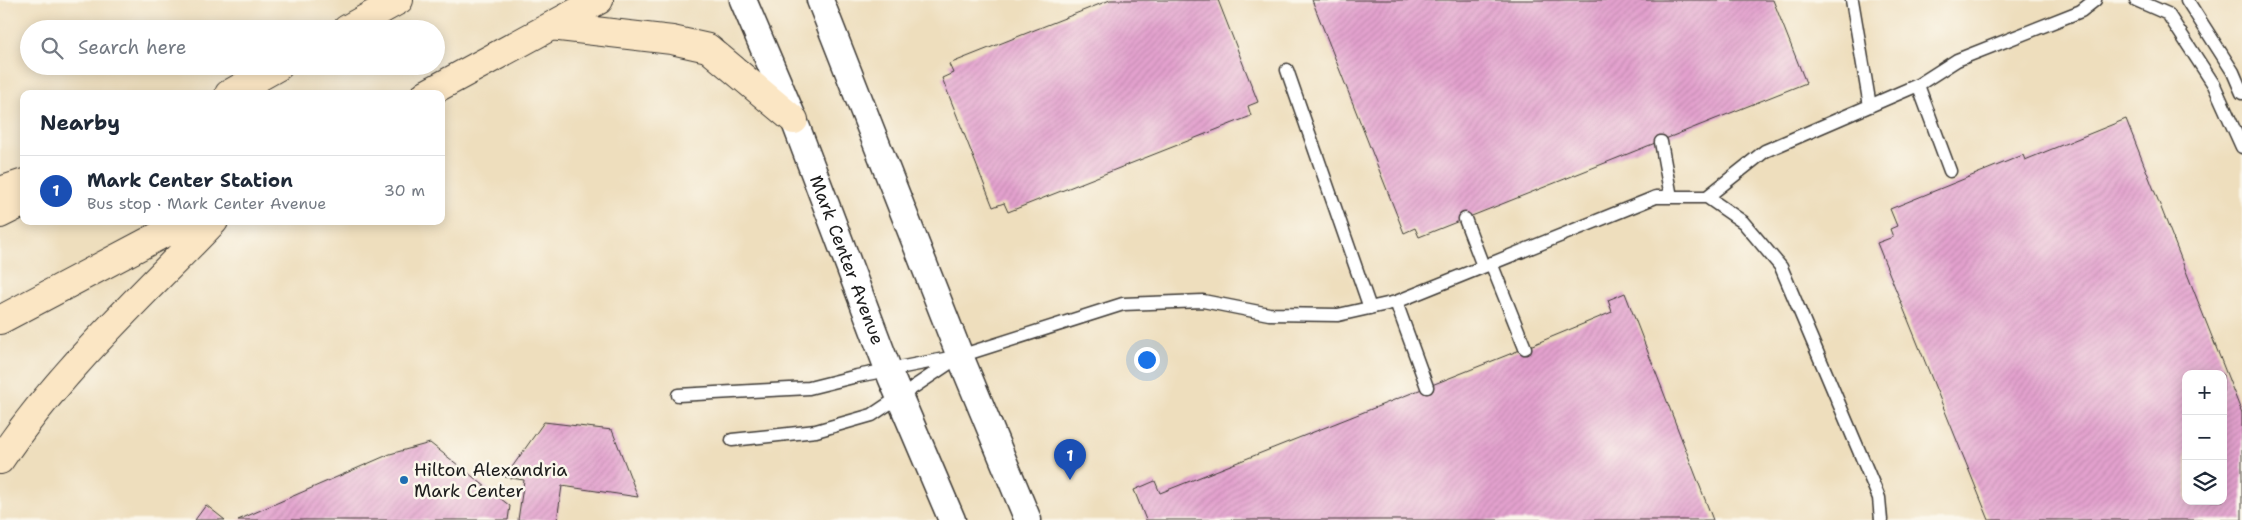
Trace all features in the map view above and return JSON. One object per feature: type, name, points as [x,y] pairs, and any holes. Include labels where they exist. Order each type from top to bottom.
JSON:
[{"type":"main road","points":[[363,20],[399,0]]},
{"type":"main road","points":[[433,90],[599,0]]},
{"type":"main road","points":[[551,26],[672,40],[708,48],[794,120]]},
{"type":"main road","points":[[236,90],[263,75]]},
{"type":"main road","points":[[0,192],[20,184]]},
{"type":"main road","points":[[0,214],[20,204]]},
{"type":"main road","points":[[0,320],[179,225]]},
{"type":"main road","points":[[0,460],[22,428],[88,352],[210,225]]},
{"type":"street","name":"Mark Center Avenue","points":[[743,0],[794,120],[898,396],[952,520]]},
{"type":"street","points":[[820,0],[960,356],[1028,520]]},
{"type":"lane","points":[[1852,0],[1870,106]]},
{"type":"lane","points":[[1707,198],[1765,151],[1918,85],[1957,60],[2081,11],[2094,0]]},
{"type":"lane","points":[[2136,0],[2168,14],[2214,85],[2242,147]]},
{"type":"lane","points":[[2187,0],[2233,72],[2242,93]]},
{"type":"lane","points":[[1287,70],[1370,308]]},
{"type":"lane","points":[[1918,85],[1950,171]]},
{"type":"lane","points":[[1661,142],[1671,197]]},
{"type":"lane","points":[[678,395],[809,388],[857,376],[960,356],[1124,304],[1202,301],[1279,314],[1338,315],[1396,302],[1656,197],[1707,198],[1742,222],[1780,267],[1879,498],[1881,520]]},
{"type":"lane","points":[[1465,219],[1525,348]]},
{"type":"lane","points":[[1396,302],[1427,386]]},
{"type":"lane","points":[[732,440],[816,431],[872,415],[960,356]]},
{"type":"building","points":[[1110,0],[1218,0],[1258,102],[1248,106],[1251,116],[1008,212],[1004,203],[993,207],[942,78],[953,73],[949,64]]},
{"type":"building","points":[[1312,0],[1773,0],[1806,83],[1419,237],[1415,228],[1404,233]]},
{"type":"building","points":[[2126,119],[2225,370],[2182,370],[2182,505],[2227,505],[2227,375],[2242,413],[2242,520],[1989,520],[1877,243],[1893,237],[1890,229],[1897,226],[1890,209],[2023,155],[2025,160]]},
{"type":"building","points":[[1625,293],[1713,520],[1146,520],[1134,490],[1155,481],[1160,493],[1525,348],[1612,312],[1608,300]]},
{"type":"building","points":[[544,422],[612,430],[638,497],[562,486],[557,520],[518,520],[524,480],[505,477]]},
{"type":"building","name":"Hilton Alexandria Mark Center","points":[[430,443],[510,506],[508,520],[238,520],[390,454]]},
{"type":"building","points":[[206,505],[225,520],[195,520]]},
{"type":"place","name":"Hilton Alexandria Mark Center","points":[[404,480]]},
{"type":"place","name":"Mark Center Station","points":[[1070,480]]}]
